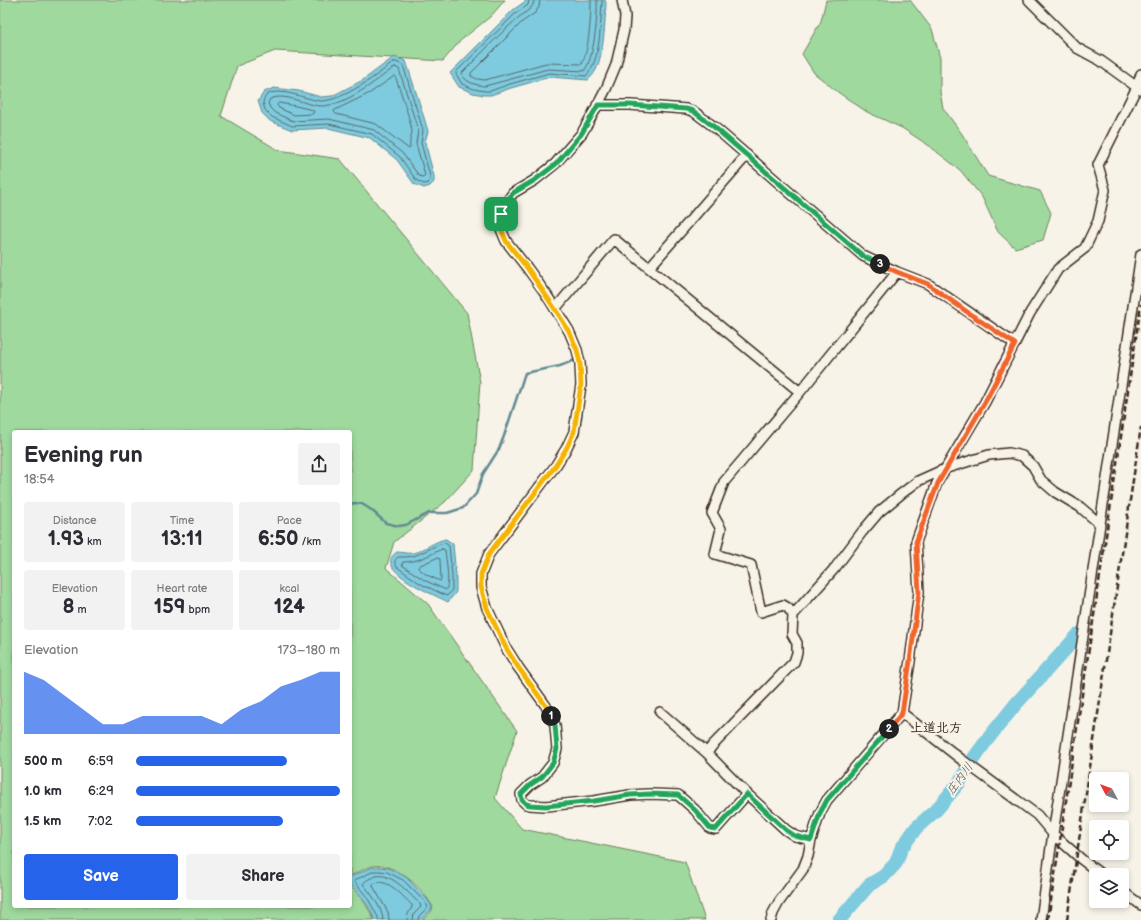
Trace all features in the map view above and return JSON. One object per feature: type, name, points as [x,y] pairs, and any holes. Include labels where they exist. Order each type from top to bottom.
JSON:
[{"type":"street","points":[[622,0],[625,16],[624,30],[616,65],[598,105],[582,133],[556,164],[535,180],[513,193],[503,206],[501,214],[501,229],[506,241],[528,269],[569,331],[577,350],[580,363],[581,385],[574,432],[566,449],[556,465],[489,554],[481,574],[481,587],[487,608],[506,648],[546,706],[555,725],[557,749],[553,763],[542,777],[530,785],[521,794],[522,800],[526,804],[546,806],[594,801],[630,795],[678,795],[695,810],[710,828],[716,829],[747,794]]},
{"type":"street","points":[[1029,0],[1077,48],[1100,61],[1139,88]]},
{"type":"street","points":[[771,920],[779,902],[803,869],[820,813],[827,800],[902,713],[919,592],[916,542],[938,483],[985,402],[1030,313],[1058,269],[1085,248],[1098,221],[1105,190],[1098,165],[1139,88],[1141,74]]},
{"type":"street","points":[[598,105],[630,105],[686,109],[693,111],[713,126],[863,256],[897,272],[928,284],[1015,344]]},
{"type":"street","points":[[649,268],[747,155]]},
{"type":"street","points":[[555,309],[614,239],[800,392]]},
{"type":"street","points":[[1041,920],[1141,254]]},
{"type":"street","points":[[707,753],[712,746],[794,662],[797,653],[797,643],[792,634],[793,615],[788,608],[783,605],[761,612],[751,565],[715,554],[721,529],[712,512],[724,482],[800,392],[897,272]]},
{"type":"street","points":[[793,615],[835,568],[879,512],[918,481],[947,468],[989,454],[1009,453],[1022,456],[1033,466],[1041,480],[1055,492],[1080,507],[1100,524]]},
{"type":"street","points":[[660,712],[707,753],[747,794],[786,830],[795,836],[811,840]]},
{"type":"street","points":[[902,713],[1036,815],[1053,834],[1093,868]]},
{"type":"street","points":[[1129,896],[1141,905]]},
{"type":"green space","points":[[0,0],[505,0],[491,16],[460,41],[443,61],[275,51],[237,66],[221,116],[278,150],[340,159],[467,313],[480,382],[474,470],[445,502],[394,542],[386,568],[428,604],[517,731],[495,798],[522,829],[685,862],[705,920],[422,920],[431,912],[433,907],[423,892],[399,872],[391,868],[373,866],[352,875],[352,430],[12,430],[12,908],[352,908],[352,888],[364,902],[374,920],[0,920]]},
{"type":"green space","points":[[826,0],[910,0],[932,29],[940,58],[940,92],[943,108],[962,134],[988,176],[1040,191],[1051,213],[1043,240],[1015,248],[998,232],[982,197],[960,170],[928,145],[902,128],[867,112],[839,93],[814,73],[802,54],[821,21]]},
{"type":"water","points":[[527,0],[605,0],[604,37],[599,63],[593,74],[588,80],[550,77],[491,95],[473,93],[459,87],[450,73],[513,10]]},
{"type":"water","points":[[394,57],[406,61],[428,131],[425,142],[434,176],[434,182],[430,186],[424,188],[414,184],[397,160],[370,138],[328,128],[292,130],[270,121],[262,113],[258,101],[264,92],[274,88],[299,91],[321,97],[332,96],[363,80]]},
{"type":"water","points":[[446,539],[453,544],[456,576],[456,592],[448,602],[420,588],[398,574],[392,566],[391,559],[397,552],[413,553]]},
{"type":"water","points":[[373,867],[388,868],[406,877],[427,899],[432,907],[430,911],[420,920],[375,920],[364,900],[352,886],[352,876]]},
{"type":"waterway","points":[[352,504],[362,504],[386,523],[399,526],[406,525],[429,513],[447,513],[463,508],[476,494],[483,474],[499,449],[525,373],[560,366],[577,359]]},
{"type":"waterway","name":"庄内川","points":[[839,920],[869,885],[884,876],[896,863],[901,849],[916,828],[937,809],[959,783],[971,762],[1015,705],[1079,634]]},
{"type":"railway","points":[[1048,920],[1141,304]]},
{"type":"railway","points":[[1067,920],[1141,427]]},
{"type":"district","name":"上道北方","points":[[936,728]]},
{"type":"route","points":[[598,105],[630,105],[686,109],[693,111],[713,126],[863,256],[897,272],[928,284],[1015,344],[985,402],[938,483],[916,542],[919,592],[902,713],[827,800],[820,813],[811,840],[795,836],[786,830],[747,794],[716,829],[710,828],[695,810],[678,795],[630,795],[594,801],[546,806],[526,804],[522,800],[521,794],[530,785],[542,777],[553,763],[557,749],[555,725],[546,706],[506,648],[487,608],[481,587],[481,574],[489,554],[556,465],[566,449],[574,432],[581,385],[580,363],[577,350],[569,331],[546,294],[506,241],[501,229],[501,214],[503,206],[513,193],[535,180],[556,164],[582,133],[598,105]]}]
